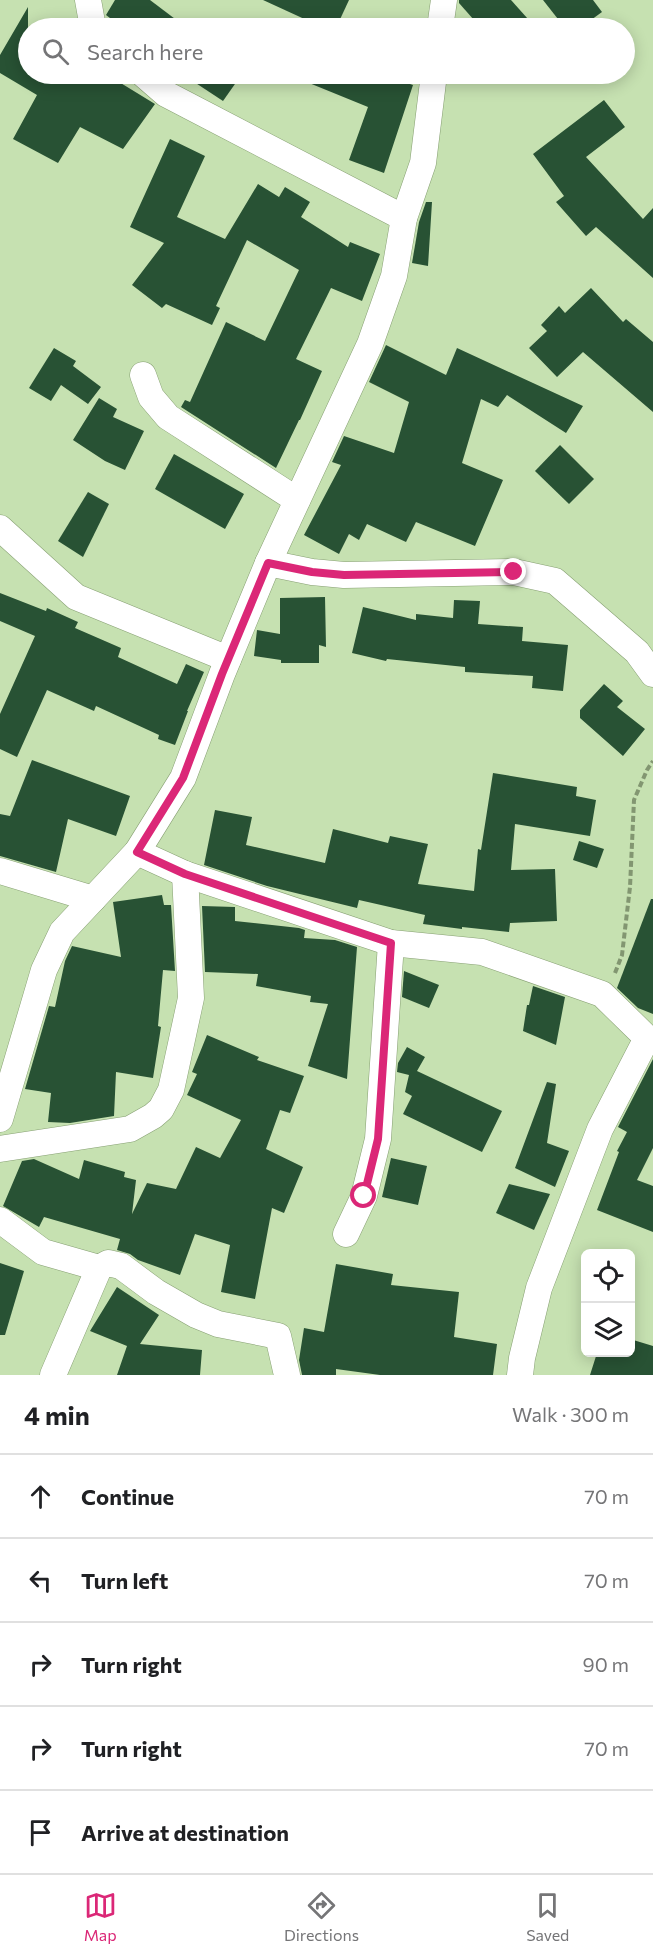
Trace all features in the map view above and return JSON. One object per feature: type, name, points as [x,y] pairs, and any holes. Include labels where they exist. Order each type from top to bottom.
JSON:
[{"type":"street","points":[[88,0],[91,18]]},
{"type":"street","points":[[441,18],[444,0]]},
{"type":"street","points":[[154,84],[166,94],[404,218]]},
{"type":"street","points":[[0,1119],[44,970],[62,932],[137,852],[183,778],[228,659],[268,563],[370,344],[394,276],[404,218],[423,163],[433,84]]},
{"type":"street","points":[[143,375],[151,397],[168,417],[297,500]]},
{"type":"street","points":[[0,528],[76,597],[228,659]]},
{"type":"street","points":[[268,563],[312,572],[344,575],[514,572],[555,581],[637,652],[653,674]]},
{"type":"street","points":[[137,852],[185,874],[391,943],[482,952],[602,994],[650,1038],[600,1129],[539,1288],[520,1375]]},
{"type":"street","points":[[0,871],[93,899]]},
{"type":"street","points":[[0,1149],[130,1129],[161,1109],[171,1090],[191,998],[185,874]]},
{"type":"street","points":[[346,1234],[364,1196],[378,1139],[391,943]]},
{"type":"street","points":[[0,1220],[44,1252],[99,1268]]},
{"type":"street","points":[[53,1375],[99,1268],[108,1263],[121,1266],[196,1316],[218,1324],[278,1336],[287,1375]]},
{"type":"path","points":[[602,994],[616,972],[622,955],[630,887],[634,800],[653,761]]},
{"type":"building","points":[[115,0],[150,0],[174,18],[110,18],[106,15]]},
{"type":"building","points":[[263,0],[349,0],[341,18],[302,18]]},
{"type":"building","points":[[459,0],[511,0],[527,18],[472,18]]},
{"type":"building","points":[[543,0],[593,0],[602,12],[594,18],[557,18]]},
{"type":"building","points":[[28,7],[28,18],[22,18]]},
{"type":"building","points":[[18,24],[18,84],[0,73],[0,55]]},
{"type":"building","points":[[18,84],[122,84],[155,104],[123,149],[80,127],[58,163],[13,139],[37,95]]},
{"type":"building","points":[[197,84],[235,84],[223,101]]},
{"type":"building","points":[[312,84],[413,85],[384,173],[349,160],[368,107]]},
{"type":"building","points":[[604,100],[625,127],[586,157],[643,219],[653,208],[653,278],[596,227],[586,236],[556,202],[564,196],[533,154]]},
{"type":"building","points":[[170,139],[205,156],[177,217],[225,239],[258,184],[279,197],[285,187],[310,202],[301,217],[348,247],[350,242],[380,254],[362,301],[331,288],[296,359],[322,371],[276,468],[181,407],[185,400],[190,402],[226,322],[265,341],[299,270],[247,240],[216,306],[220,308],[212,325],[166,304],[162,308],[132,285],[164,243],[130,227]]},
{"type":"building","points":[[426,202],[432,202],[428,266],[412,263],[419,222]]},
{"type":"building","points":[[591,288],[623,322],[626,319],[653,342],[653,412],[583,352],[557,377],[529,348],[547,331],[541,325],[559,306],[565,313]]},
{"type":"building","points":[[386,345],[446,375],[457,348],[583,406],[566,433],[507,395],[498,407],[481,399],[462,463],[503,480],[475,546],[416,522],[406,542],[367,524],[359,540],[349,534],[339,554],[304,535],[341,465],[332,462],[344,436],[394,453],[409,402],[369,382]]},
{"type":"building","points":[[54,348],[76,361],[73,366],[101,387],[88,404],[61,385],[51,401],[29,388]]},
{"type":"building","points":[[99,398],[117,409],[113,417],[144,431],[125,470],[105,461],[73,440]]},
{"type":"building","points":[[560,445],[594,479],[569,504],[535,471]]},
{"type":"building","points":[[174,454],[244,494],[225,529],[155,489]]},
{"type":"building","points":[[88,492],[109,504],[83,557],[58,541]]},
{"type":"building","points":[[0,593],[46,611],[47,608],[78,622],[75,628],[121,648],[118,657],[177,684],[186,664],[204,672],[175,745],[158,739],[159,735],[96,706],[94,711],[47,690],[17,757],[0,749],[0,714],[35,636],[0,621]]},
{"type":"building","points":[[325,597],[326,647],[319,645],[319,663],[281,663],[281,660],[254,656],[257,630],[280,634],[280,598]]},
{"type":"building","points":[[454,600],[480,601],[478,624],[523,627],[522,641],[568,645],[563,691],[532,688],[533,676],[465,672],[465,667],[387,659],[386,661],[352,653],[363,607],[416,620],[416,614],[453,618]]},
{"type":"building","points":[[604,684],[623,701],[617,707],[645,729],[623,756],[580,718],[580,710]]},
{"type":"building","points":[[32,760],[130,796],[116,836],[68,819],[56,872],[0,856],[0,814],[10,816]]},
{"type":"building","points":[[493,773],[577,787],[576,796],[596,800],[590,836],[515,824],[511,870],[555,869],[557,921],[510,923],[509,932],[423,924],[425,915],[359,900],[357,908],[267,886],[204,865],[215,810],[252,817],[246,845],[325,863],[333,829],[388,843],[390,836],[428,844],[418,884],[474,891],[478,849],[481,850]]},
{"type":"building","points":[[579,841],[604,849],[597,868],[573,860]]},
{"type":"building","points":[[162,895],[164,905],[171,905],[175,971],[163,970],[158,1026],[161,1027],[153,1078],[116,1072],[114,1116],[70,1123],[48,1122],[51,1093],[25,1089],[49,1006],[55,1007],[65,961],[72,946],[121,957],[113,902]]},
{"type":"building","points":[[651,899],[653,899],[653,1014],[638,1008],[617,988]]},
{"type":"building","points":[[202,906],[235,907],[235,921],[299,928],[305,930],[304,938],[335,940],[357,947],[347,1079],[308,1066],[328,1004],[310,1002],[311,996],[256,986],[258,974],[205,972]]},
{"type":"building","points":[[404,971],[439,985],[429,1008],[402,997]]},
{"type":"building","points":[[533,986],[565,997],[556,1045],[523,1031]]},
{"type":"building","points":[[207,1035],[259,1057],[257,1060],[304,1076],[290,1113],[280,1110],[266,1149],[303,1167],[284,1213],[272,1208],[255,1299],[221,1292],[230,1245],[195,1234],[180,1275],[117,1250],[120,1239],[44,1217],[39,1227],[3,1206],[22,1161],[34,1159],[79,1179],[84,1160],[125,1172],[124,1177],[136,1180],[132,1214],[147,1183],[176,1189],[196,1147],[220,1158],[241,1120],[187,1095],[197,1074],[192,1072]]},
{"type":"building","points":[[407,1047],[425,1057],[417,1071],[502,1111],[482,1152],[403,1114],[412,1096],[405,1092],[409,1075],[397,1072],[398,1063]]},
{"type":"building","points":[[653,1059],[653,1148],[637,1180],[653,1186],[653,1232],[597,1210],[619,1152],[617,1151],[627,1132],[618,1127]]},
{"type":"building","points":[[547,1082],[556,1084],[547,1143],[569,1151],[555,1187],[515,1168]]},
{"type":"building","points":[[391,1158],[427,1166],[418,1205],[382,1197]]},
{"type":"building","points":[[509,1184],[550,1194],[534,1230],[496,1213]]},
{"type":"building","points":[[0,1263],[24,1271],[5,1335],[0,1335]]},
{"type":"building","points":[[336,1264],[393,1274],[391,1285],[459,1292],[454,1337],[497,1344],[493,1375],[380,1375],[336,1369],[336,1375],[302,1375],[299,1360],[304,1328],[324,1332]]},
{"type":"building","points":[[117,1287],[159,1315],[140,1344],[202,1350],[200,1375],[117,1375],[127,1346],[90,1331]]},
{"type":"building","points":[[635,1341],[653,1346],[653,1375],[590,1375],[596,1357],[635,1357]]},
{"type":"route","points":[[364,1196],[378,1139],[391,943],[185,874],[137,852],[183,778],[222,674],[268,563],[312,572],[370,576],[514,572]]}]
